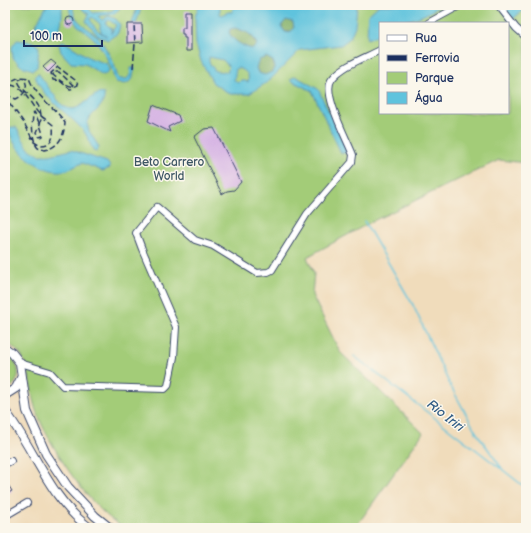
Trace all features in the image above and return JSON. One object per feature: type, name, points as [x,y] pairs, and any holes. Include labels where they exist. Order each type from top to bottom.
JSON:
[{"type":"main road","points":[[5,349],[12,353],[20,362],[27,411],[46,454],[68,487],[95,516],[110,528]]},
{"type":"main road","points":[[5,395],[16,388],[22,373]]},
{"type":"main road","points":[[5,411],[60,496],[90,528]]},
{"type":"street","points":[[430,22],[461,5]]},
{"type":"street","points":[[498,5],[516,28],[526,37]]},
{"type":"street","points":[[20,362],[50,372],[63,386],[165,389],[168,386],[174,357],[176,327],[136,233],[157,207],[195,240],[213,246],[257,273],[272,270],[307,214],[352,162],[353,155],[330,100],[328,86],[332,79],[340,72],[379,51]]},
{"type":"street","points":[[5,516],[27,503]]},
{"type":"green space","name":"Beto Carrero World","points":[[5,5],[526,5],[526,163],[499,160],[375,220],[307,257],[314,273],[312,295],[340,352],[423,433],[355,528],[125,528],[112,520],[86,494],[74,479],[53,446],[35,409],[28,371],[21,355],[5,340]]},
{"type":"green space","points":[[286,20],[290,20],[294,26],[290,32],[286,32],[282,28],[282,24]]},
{"type":"green space","points":[[235,28],[249,33],[257,45],[253,49],[235,41],[229,33],[230,29]]},
{"type":"green space","points":[[265,57],[271,60],[274,66],[271,72],[265,75],[259,72],[256,66],[259,60]]},
{"type":"green space","points":[[5,353],[15,362],[18,374],[14,384],[5,391]]},
{"type":"water","points":[[47,5],[62,5],[62,18],[60,27],[55,34],[40,37],[34,28]]},
{"type":"water","points":[[69,5],[73,5],[76,17],[79,21],[102,42],[113,61],[119,79],[127,79],[130,75],[131,68],[135,68],[132,80],[125,84],[116,82],[103,50],[95,39],[76,24],[70,13]]},
{"type":"water","points":[[81,5],[85,5],[93,13],[112,11],[118,5],[122,5],[115,14],[98,16],[102,20],[109,16],[116,19],[120,25],[118,33],[108,40],[98,36],[86,21],[89,14],[83,10]],"holes":[[[92,17],[100,24],[101,32],[107,36],[99,32],[95,27],[90,19]],[[109,20],[116,25],[111,34],[112,29],[105,23]]]},
{"type":"water","points":[[138,5],[142,5],[136,24],[132,23]]},
{"type":"water","points":[[199,5],[220,5],[220,14],[222,15],[232,12],[234,5],[357,5],[355,26],[350,38],[341,45],[300,50],[269,81],[249,94],[230,94],[213,83],[201,61],[196,44],[195,17]],"holes":[[[286,20],[293,22],[294,27],[290,33],[285,32],[281,26]],[[235,28],[249,34],[254,38],[257,45],[253,49],[239,43],[230,35],[230,29]],[[209,57],[223,60],[229,67],[227,72],[215,71],[209,62]],[[266,57],[273,61],[275,66],[272,72],[265,75],[258,73],[256,68],[259,60]],[[238,68],[245,71],[248,75],[248,82],[241,80],[238,83],[234,80],[236,69]]]},
{"type":"water","points":[[379,5],[440,5],[426,14],[412,19],[396,22],[379,22],[379,34],[367,39],[368,15]]},
{"type":"water","points":[[507,5],[522,5],[522,11],[513,19],[508,14]]},
{"type":"water","points":[[17,40],[33,42],[39,47],[37,67],[33,70],[21,66],[13,58],[12,47]]},
{"type":"water","points":[[63,41],[90,58],[107,64],[109,68],[108,73],[103,75],[85,64],[71,63],[61,52],[59,44]]},
{"type":"water","points":[[38,73],[60,103],[68,108],[80,106],[94,96],[104,94],[104,99],[101,106],[87,123],[89,131],[99,147],[97,152],[94,151],[82,129],[43,91],[35,76]]},
{"type":"water","points":[[295,76],[318,89],[347,150],[346,153],[341,153],[312,91],[290,80]]},
{"type":"water","points":[[16,127],[28,148],[39,155],[50,155],[71,150],[107,162],[110,168],[103,171],[82,163],[62,171],[54,171],[45,168],[21,152],[11,136],[9,128]]},
{"type":"building","points":[[185,11],[191,11],[191,51],[186,51],[186,38],[184,38],[184,34],[182,34],[182,28],[185,28]]},
{"type":"building","points":[[70,17],[73,18],[73,24],[70,25],[67,24],[66,21],[67,18]]},
{"type":"building","points":[[127,24],[142,24],[143,42],[127,43]]},
{"type":"building","points":[[51,60],[56,64],[48,72],[43,67]]},
{"type":"building","points":[[153,105],[178,115],[180,121],[168,127],[170,132],[148,121]]},
{"type":"building","points":[[214,128],[241,182],[234,190],[227,191],[222,194],[194,137],[204,129]]},
{"type":"building","points":[[5,480],[12,491],[5,495]]},
{"type":"waterway","points":[[364,221],[413,305],[449,383],[476,432],[503,470]]},
{"type":"waterway","name":"Rio Iriri","points":[[354,356],[500,468]]},
{"type":"waterway","name":"Rio Iriri","points":[[503,470],[526,488]]},
{"type":"railway","points":[[133,68],[135,44],[134,24]]},
{"type":"railway","points":[[74,86],[59,72],[54,72],[53,75],[69,85],[72,86],[75,86],[78,85],[75,80],[58,67],[51,73],[53,80],[60,81],[70,89],[72,89],[74,87],[74,86]]},
{"type":"railway","points":[[5,84],[20,77],[29,78],[36,91],[65,123],[62,137],[57,144],[44,150],[38,148],[36,145],[34,141],[33,115],[34,112],[38,120],[39,123],[41,127],[43,136],[39,137],[37,132],[41,121],[41,113],[34,100],[29,94],[24,90],[20,85],[18,80],[23,78],[26,84],[26,90],[24,93],[22,95],[16,99],[6,95],[6,89],[9,85],[14,86],[23,92],[26,96],[40,115],[42,116],[43,118],[53,125],[52,140],[44,145],[39,145],[34,142],[24,123],[5,97]]}]
